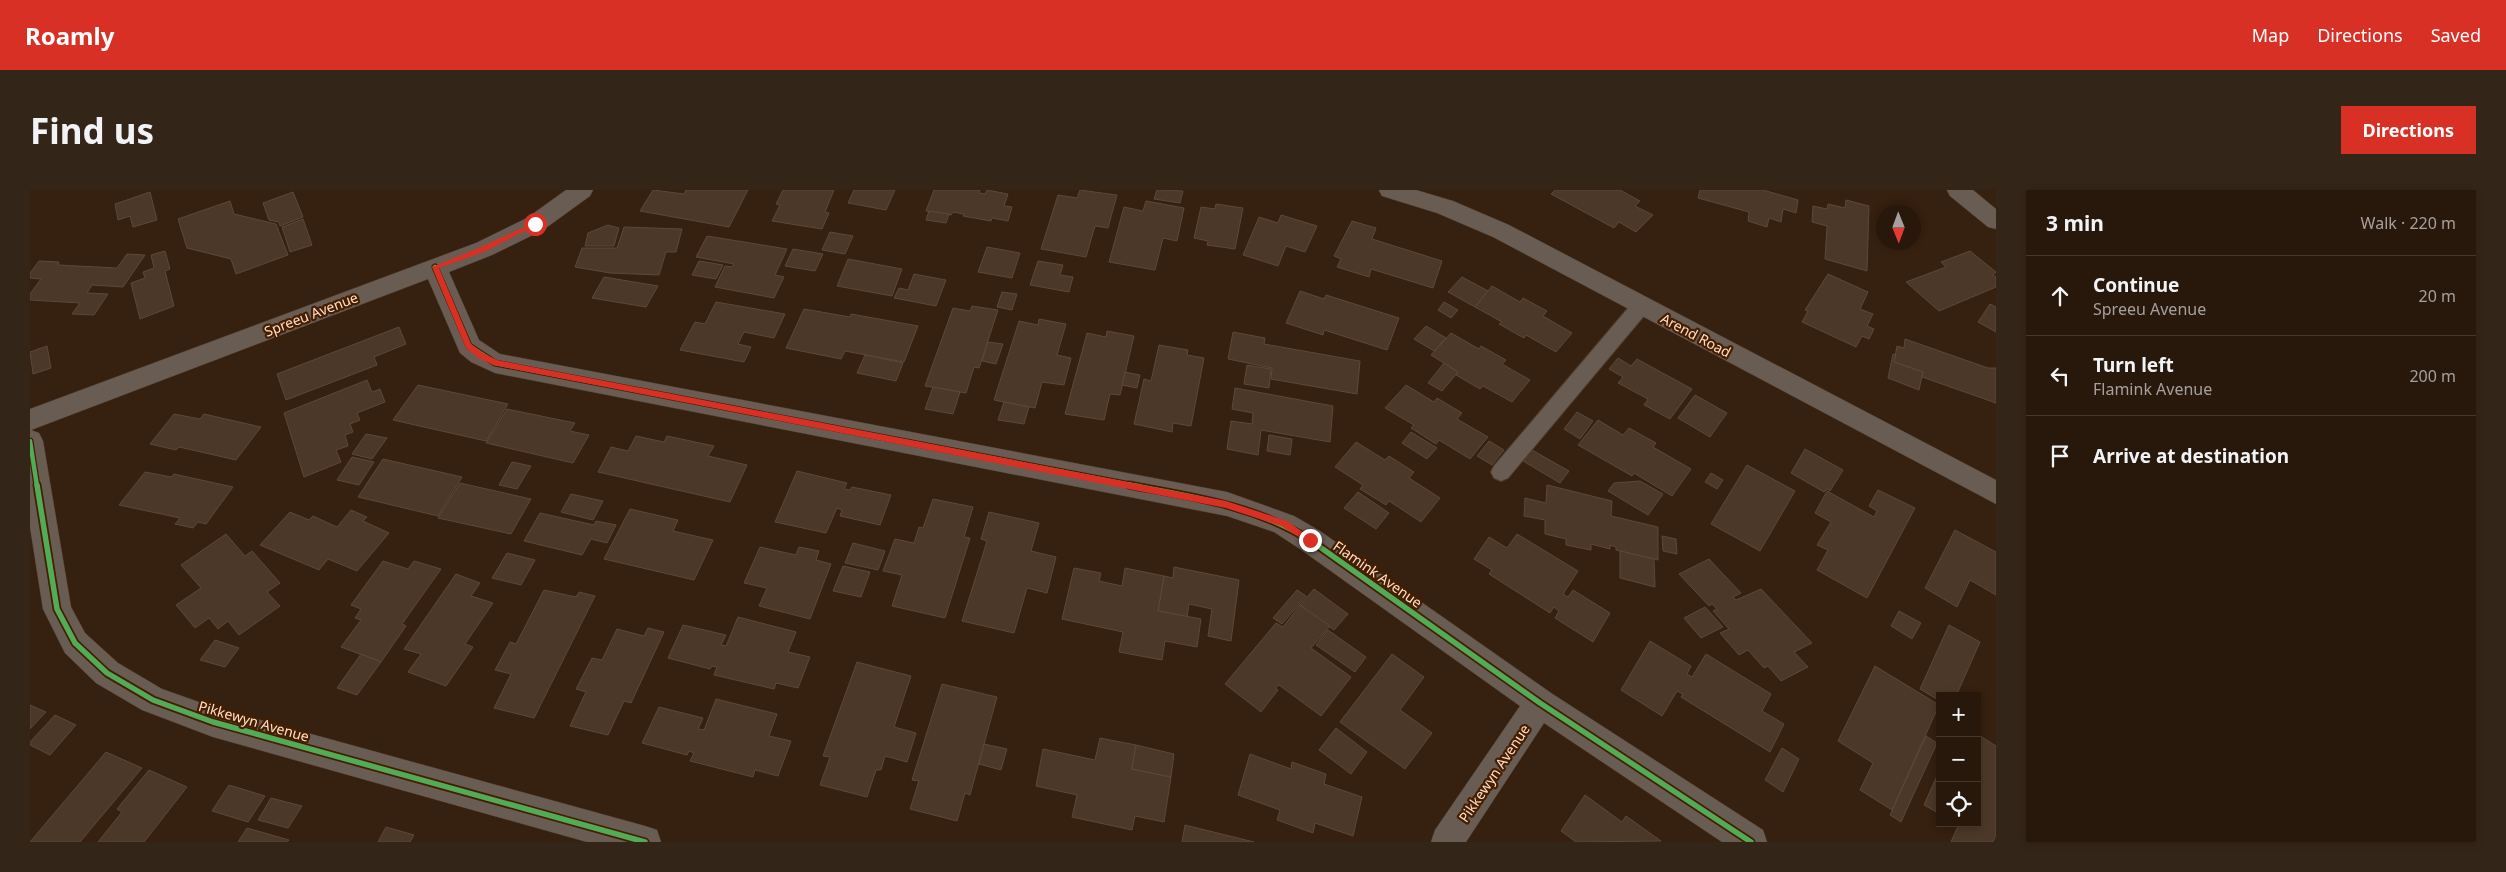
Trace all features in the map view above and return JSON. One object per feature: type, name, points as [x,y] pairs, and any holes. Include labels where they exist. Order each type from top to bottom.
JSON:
[{"type":"street","name":"Spreeu Avenue","points":[[30,420],[484,249],[535,224],[582,190]]},
{"type":"street","name":"Arend Road","points":[[1390,190],[1445,207],[1501,231],[1996,493]]},
{"type":"street","points":[[1958,190],[1980,210],[1996,221]]},
{"type":"street","name":"Flamink Avenue","points":[[435,267],[468,346],[495,363],[1226,504],[1284,524],[1310,540],[1540,703],[1751,842]]},
{"type":"street","name":"Pikkewyn Avenue","points":[[30,441],[58,609],[75,642],[107,673],[153,700],[212,722],[645,842]]},
{"type":"street","name":"Pikkewyn Avenue","points":[[1447,842],[1540,703]]},
{"type":"lane","points":[[1501,472],[1641,306]]},
{"type":"building","points":[[653,190],[684,194],[686,190],[748,190],[729,227],[640,211]]},
{"type":"building","points":[[783,190],[834,190],[825,212],[829,213],[822,229],[772,221],[780,205],[776,204]]},
{"type":"building","points":[[854,190],[895,190],[886,210],[848,203]]},
{"type":"building","points":[[934,190],[980,190],[979,193],[985,194],[987,190],[1008,194],[1004,206],[1012,207],[1008,221],[992,218],[991,221],[963,216],[964,214],[953,212],[951,215],[926,211]]},
{"type":"building","points":[[1080,190],[1117,195],[1108,228],[1095,226],[1086,257],[1041,249],[1058,195],[1077,198]]},
{"type":"building","points":[[1157,190],[1183,191],[1180,203],[1154,199]]},
{"type":"building","points":[[1555,190],[1620,190],[1640,201],[1635,206],[1653,215],[1636,232],[1619,222],[1614,228],[1551,194]]},
{"type":"building","points":[[1700,190],[1763,190],[1798,200],[1796,213],[1783,209],[1781,222],[1769,218],[1767,227],[1748,221],[1749,212],[1698,198]]},
{"type":"building","points":[[150,192],[157,220],[133,227],[130,216],[118,220],[115,204]]},
{"type":"building","points":[[293,192],[303,217],[280,226],[279,222],[269,220],[263,203]]},
{"type":"building","points":[[1846,200],[1869,206],[1867,271],[1825,259],[1827,226],[1812,222],[1813,206],[1827,209],[1828,204],[1845,208]]},
{"type":"building","points":[[230,201],[234,214],[276,224],[288,255],[236,274],[231,259],[187,248],[178,219]]},
{"type":"building","points":[[1146,201],[1184,208],[1177,241],[1163,238],[1155,270],[1109,262],[1124,207],[1143,211]]},
{"type":"building","points":[[1216,204],[1243,208],[1235,249],[1207,245],[1208,241],[1194,238],[1201,207],[1215,209]]},
{"type":"building","points":[[929,211],[949,214],[946,223],[926,220]]},
{"type":"building","points":[[1281,215],[1317,226],[1305,252],[1286,246],[1278,266],[1243,255],[1259,217],[1278,223]]},
{"type":"building","points":[[303,219],[312,245],[290,252],[282,227]]},
{"type":"building","points":[[1352,221],[1376,228],[1372,239],[1442,261],[1433,288],[1371,269],[1369,277],[1337,267],[1341,259],[1334,256]]},
{"type":"building","points":[[608,225],[619,228],[614,246],[585,246],[588,233]]},
{"type":"building","points":[[624,227],[682,229],[676,252],[666,252],[659,275],[610,273],[575,267],[582,248],[617,248]]},
{"type":"building","points":[[830,232],[853,236],[845,254],[822,250]]},
{"type":"building","points":[[707,236],[787,249],[775,275],[784,277],[774,298],[715,287],[725,266],[732,267],[734,264],[696,257]]},
{"type":"building","points":[[987,247],[1020,253],[1012,278],[978,272]]},
{"type":"building","points":[[793,249],[823,254],[815,271],[785,266]]},
{"type":"building","points":[[165,251],[170,269],[165,271],[174,306],[140,319],[131,283],[145,278],[143,272],[154,268],[151,255]]},
{"type":"building","points":[[1970,251],[1996,272],[1993,275],[1996,277],[1996,287],[1939,311],[1906,282],[1946,267],[1941,262]]},
{"type":"building","points":[[127,254],[145,255],[123,287],[92,285],[87,293],[108,294],[94,315],[72,314],[80,303],[30,300],[30,294],[41,279],[30,278],[30,273],[39,261],[59,262],[58,265],[117,268]]},
{"type":"building","points":[[848,259],[902,269],[892,296],[837,286]]},
{"type":"building","points":[[699,261],[723,265],[716,279],[692,275]]},
{"type":"building","points":[[1038,261],[1063,265],[1060,275],[1073,277],[1069,292],[1030,285]]},
{"type":"building","points":[[914,274],[946,280],[936,306],[894,298],[899,288],[908,290]]},
{"type":"building","points":[[1828,274],[1868,292],[1860,309],[1873,314],[1867,326],[1874,329],[1869,339],[1862,336],[1856,347],[1802,322],[1808,311],[1805,310]]},
{"type":"building","points":[[604,277],[658,286],[646,307],[592,298]]},
{"type":"building","points":[[1462,277],[1488,291],[1475,307],[1448,292]]},
{"type":"building","points":[[1492,286],[1520,302],[1523,298],[1547,311],[1543,316],[1572,333],[1556,352],[1526,335],[1524,338],[1499,324],[1502,322],[1475,307]]},
{"type":"building","points":[[1300,291],[1324,299],[1326,295],[1399,318],[1387,350],[1324,330],[1323,335],[1286,323]]},
{"type":"building","points":[[1002,292],[1017,294],[1012,310],[997,307]]},
{"type":"building","points":[[716,302],[785,314],[774,338],[744,332],[738,344],[751,347],[744,362],[680,350],[695,322],[705,324]]},
{"type":"building","points":[[1444,302],[1458,310],[1451,318],[1438,310]]},
{"type":"building","points":[[1990,304],[1996,307],[1996,332],[1978,322]]},
{"type":"building","points":[[972,306],[998,310],[979,368],[974,367],[966,393],[925,386],[953,308],[970,311]]},
{"type":"building","points":[[804,309],[850,317],[851,314],[918,326],[904,362],[845,351],[841,359],[786,348]]},
{"type":"building","points":[[1039,319],[1066,324],[1057,355],[1071,358],[1064,385],[1042,382],[1035,408],[994,400],[1019,321],[1038,325]]},
{"type":"building","points":[[1426,326],[1446,338],[1434,351],[1414,339]]},
{"type":"building","points":[[399,327],[406,344],[374,357],[377,365],[286,400],[277,374]]},
{"type":"building","points":[[1107,331],[1134,336],[1120,395],[1110,394],[1104,420],[1065,414],[1087,333],[1106,337]]},
{"type":"building","points":[[1233,332],[1265,338],[1264,344],[1360,361],[1357,394],[1271,379],[1272,368],[1228,359]]},
{"type":"building","points":[[1451,333],[1479,349],[1481,346],[1506,360],[1502,364],[1530,380],[1512,402],[1483,386],[1480,389],[1456,375],[1458,372],[1431,355]]},
{"type":"building","points":[[1905,339],[1988,368],[1996,368],[1996,403],[1922,377],[1923,372],[1894,362],[1897,346],[1904,348]]},
{"type":"building","points":[[988,342],[1003,344],[996,364],[982,361]]},
{"type":"building","points":[[1159,345],[1188,350],[1187,355],[1204,358],[1191,426],[1173,423],[1172,432],[1134,424],[1144,379],[1151,381]]},
{"type":"building","points":[[47,346],[51,368],[33,374],[30,352]]},
{"type":"building","points":[[1893,354],[1896,355],[1894,362],[1923,372],[1919,390],[1888,378]]},
{"type":"building","points":[[865,355],[903,363],[896,381],[857,373]]},
{"type":"building","points":[[1618,358],[1631,366],[1637,359],[1692,389],[1670,419],[1644,405],[1648,399],[1618,383],[1623,377],[1609,369]]},
{"type":"building","points":[[1444,363],[1458,372],[1442,391],[1428,383]]},
{"type":"building","points":[[1247,365],[1271,369],[1269,388],[1244,384]]},
{"type":"building","points":[[1125,372],[1140,375],[1137,388],[1122,385]]},
{"type":"building","points":[[367,380],[372,392],[380,389],[385,402],[357,413],[360,420],[350,424],[353,432],[345,435],[348,446],[336,450],[341,462],[304,477],[284,413]]},
{"type":"building","points":[[418,385],[508,404],[486,441],[393,420]]},
{"type":"building","points":[[1406,385],[1434,402],[1437,398],[1462,413],[1457,419],[1488,437],[1470,459],[1439,440],[1436,444],[1411,428],[1414,425],[1385,408]]},
{"type":"building","points":[[933,387],[960,392],[953,414],[925,409]]},
{"type":"building","points":[[1235,388],[1333,406],[1330,442],[1261,430],[1258,455],[1227,449],[1231,421],[1252,424],[1253,413],[1232,409]]},
{"type":"building","points":[[1695,395],[1727,413],[1710,437],[1678,418]]},
{"type":"building","points":[[1004,402],[1029,407],[1024,424],[998,420]]},
{"type":"building","points":[[507,409],[575,423],[570,431],[589,435],[573,463],[486,443]]},
{"type":"building","points":[[1577,412],[1593,421],[1580,439],[1564,429]]},
{"type":"building","points":[[174,414],[200,419],[204,414],[261,427],[236,460],[179,447],[176,450],[150,444]]},
{"type":"building","points":[[1598,420],[1623,435],[1629,428],[1656,443],[1653,447],[1691,469],[1672,496],[1634,473],[1632,476],[1578,445]]},
{"type":"building","points":[[1411,432],[1437,448],[1427,459],[1402,443]]},
{"type":"building","points":[[366,434],[387,438],[372,459],[352,454]]},
{"type":"building","points":[[1269,435],[1292,439],[1290,455],[1267,451]]},
{"type":"building","points":[[636,436],[664,442],[667,436],[714,446],[708,456],[747,465],[730,502],[598,472],[611,447],[628,451]]},
{"type":"building","points":[[1489,441],[1504,450],[1492,465],[1477,456]]},
{"type":"building","points":[[1356,442],[1385,460],[1389,456],[1414,472],[1409,478],[1440,498],[1421,522],[1389,501],[1386,505],[1360,489],[1363,485],[1335,467]]},
{"type":"building","points":[[1805,449],[1843,470],[1830,491],[1827,489],[1824,492],[1791,473]]},
{"type":"building","points":[[1532,450],[1569,471],[1560,483],[1523,461]]},
{"type":"building","points":[[352,457],[374,462],[359,485],[337,480]]},
{"type":"building","points":[[383,459],[462,477],[438,516],[358,497]]},
{"type":"building","points":[[512,462],[531,466],[517,489],[499,485]]},
{"type":"building","points":[[1747,465],[1795,491],[1760,551],[1711,524]]},
{"type":"building","points":[[797,471],[847,483],[844,489],[850,490],[852,487],[891,495],[880,525],[840,516],[842,510],[837,508],[826,533],[775,522]]},
{"type":"building","points":[[145,472],[171,477],[174,474],[233,487],[206,524],[198,522],[193,528],[175,524],[180,518],[119,505]]},
{"type":"building","points":[[1711,473],[1723,480],[1717,489],[1705,482]]},
{"type":"building","points":[[1640,481],[1663,494],[1648,515],[1608,491],[1614,483]]},
{"type":"building","points":[[460,483],[531,499],[511,534],[438,518]]},
{"type":"building","points":[[1547,485],[1612,501],[1611,516],[1658,527],[1658,560],[1616,550],[1616,547],[1610,545],[1610,549],[1591,544],[1591,550],[1566,545],[1566,539],[1545,534],[1545,520],[1524,516],[1525,498],[1546,503]]},
{"type":"building","points":[[1878,490],[1915,508],[1867,598],[1817,570],[1828,550],[1817,545],[1831,522],[1815,513],[1827,491],[1874,517],[1877,511],[1869,506]]},
{"type":"building","points":[[1358,492],[1389,513],[1376,529],[1344,508]]},
{"type":"building","points":[[571,494],[603,501],[593,520],[561,512]]},
{"type":"building","points":[[933,499],[973,507],[964,537],[970,538],[945,618],[892,606],[902,575],[883,571],[895,539],[914,543],[919,527],[923,528]]},
{"type":"building","points":[[630,509],[678,520],[673,531],[713,540],[694,580],[604,559]]},
{"type":"building","points":[[351,510],[367,517],[363,521],[389,533],[357,571],[328,559],[319,570],[260,545],[290,512],[309,520],[313,516],[337,527]]},
{"type":"building","points":[[989,512],[1039,523],[1031,551],[1056,557],[1047,593],[1027,588],[1014,633],[962,621],[987,541],[981,539]]},
{"type":"building","points":[[540,513],[594,525],[596,521],[616,525],[607,543],[591,539],[582,555],[524,541]]},
{"type":"building","points":[[1955,530],[1996,552],[1996,595],[1970,580],[1957,607],[1925,588]]},
{"type":"building","points":[[226,534],[245,556],[252,551],[280,583],[267,592],[280,606],[239,635],[228,621],[218,629],[209,618],[195,628],[176,605],[201,588],[181,565]]},
{"type":"building","points":[[1517,534],[1578,571],[1563,594],[1568,597],[1573,590],[1610,613],[1593,642],[1555,618],[1559,611],[1554,607],[1550,613],[1489,574],[1492,570],[1474,559],[1489,537],[1507,548]]},
{"type":"building","points":[[1662,536],[1676,539],[1677,554],[1663,551]]},
{"type":"building","points":[[853,543],[885,551],[878,570],[845,563]]},
{"type":"building","points":[[760,547],[796,555],[799,547],[819,551],[816,560],[831,564],[810,619],[759,606],[767,588],[744,583]]},
{"type":"building","points":[[1620,551],[1654,559],[1655,587],[1620,578]]},
{"type":"building","points":[[507,553],[535,560],[521,585],[492,578]]},
{"type":"building","points":[[1709,559],[1741,593],[1733,597],[1736,600],[1761,589],[1812,643],[1794,652],[1808,667],[1781,681],[1768,666],[1764,668],[1748,650],[1739,655],[1720,633],[1729,629],[1713,611],[1717,609],[1712,604],[1709,606],[1679,574]]},
{"type":"building","points":[[383,561],[408,569],[414,561],[441,569],[402,624],[406,626],[381,662],[341,647],[361,620],[355,618],[361,609],[351,605]]},
{"type":"building","points":[[843,566],[870,572],[861,597],[833,591]]},
{"type":"building","points":[[1174,567],[1239,580],[1231,641],[1208,636],[1212,609],[1189,604],[1187,617],[1158,611],[1164,576],[1173,578]]},
{"type":"building","points":[[1074,568],[1101,573],[1099,581],[1122,586],[1125,568],[1164,576],[1158,611],[1201,619],[1197,647],[1165,641],[1162,660],[1119,652],[1123,632],[1062,619]]},
{"type":"building","points":[[456,574],[480,583],[471,596],[493,603],[465,644],[473,647],[446,686],[408,672],[421,654],[404,649]]},
{"type":"building","points":[[1314,589],[1348,614],[1334,630],[1300,605]]},
{"type":"building","points":[[544,590],[576,597],[579,592],[595,596],[534,718],[494,708],[511,674],[495,670],[510,642],[516,644]]},
{"type":"building","points":[[1297,590],[1306,596],[1282,624],[1273,618]]},
{"type":"building","points":[[1300,605],[1330,626],[1311,648],[1351,677],[1321,716],[1279,685],[1275,688],[1278,690],[1261,712],[1225,684],[1276,623],[1283,627]]},
{"type":"building","points":[[1705,607],[1723,627],[1701,638],[1684,618]]},
{"type":"building","points":[[1899,611],[1921,623],[1912,639],[1891,626]]},
{"type":"building","points":[[738,617],[796,632],[788,652],[810,657],[798,688],[776,683],[774,689],[714,675],[717,667],[712,666],[710,669],[668,658],[683,625],[726,635],[721,645],[726,646]]},
{"type":"building","points":[[1949,625],[1980,642],[1958,692],[1936,692],[1936,699],[1920,689]]},
{"type":"building","points":[[648,628],[664,632],[631,703],[624,701],[608,735],[570,726],[586,692],[576,689],[592,658],[602,660],[617,629],[644,636]]},
{"type":"building","points":[[1328,630],[1366,657],[1355,672],[1316,645]]},
{"type":"building","points":[[215,640],[239,648],[225,667],[200,660]]},
{"type":"building","points":[[1650,641],[1691,666],[1687,674],[1692,677],[1706,654],[1771,694],[1762,711],[1784,724],[1770,752],[1681,697],[1683,694],[1677,691],[1662,716],[1621,690]]},
{"type":"building","points":[[361,654],[381,662],[357,695],[337,688]]},
{"type":"building","points":[[1392,654],[1424,677],[1400,710],[1432,733],[1405,769],[1340,722]]},
{"type":"building","points":[[857,662],[911,676],[894,727],[916,733],[907,762],[885,756],[881,770],[876,770],[867,797],[820,785],[830,757],[823,756]]},
{"type":"building","points":[[1875,666],[1936,703],[1936,712],[1892,810],[1860,790],[1873,763],[1838,741]]},
{"type":"building","points":[[942,684],[997,697],[970,795],[965,793],[957,821],[910,809],[919,781],[912,780]]},
{"type":"building","points":[[716,699],[777,714],[769,736],[791,741],[778,776],[755,770],[753,777],[690,761],[694,753],[689,751],[687,755],[642,743],[659,707],[703,718],[698,729],[704,730]]},
{"type":"building","points":[[30,705],[46,712],[30,729]]},
{"type":"building","points":[[55,715],[76,725],[50,755],[30,745],[30,742]]},
{"type":"building","points":[[1336,728],[1367,752],[1351,774],[1319,750]]},
{"type":"building","points":[[1926,736],[1936,742],[1936,745],[1901,822],[1890,815]]},
{"type":"building","points":[[1981,737],[1996,746],[1996,835],[1993,842],[1951,842],[1958,827],[1981,827]]},
{"type":"building","points":[[1100,738],[1136,745],[1132,769],[1171,777],[1164,822],[1135,816],[1132,830],[1072,817],[1077,795],[1036,786],[1043,749],[1095,760]]},
{"type":"building","points":[[984,744],[1007,749],[1001,770],[979,764]]},
{"type":"building","points":[[1136,745],[1174,754],[1171,777],[1132,769]]},
{"type":"building","points":[[1782,748],[1799,759],[1783,792],[1765,780]]},
{"type":"building","points":[[106,752],[142,768],[80,842],[30,842]]},
{"type":"building","points":[[1250,754],[1291,769],[1292,762],[1326,774],[1324,784],[1362,797],[1353,836],[1315,823],[1313,833],[1277,820],[1280,810],[1238,795]]},
{"type":"building","points":[[149,770],[187,787],[144,842],[98,842],[122,812],[117,809]]},
{"type":"building","points":[[1936,778],[1936,812],[1924,805]]},
{"type":"building","points":[[229,785],[265,796],[248,822],[212,811]]},
{"type":"building","points":[[1585,795],[1622,822],[1626,816],[1661,841],[1576,842],[1561,831]]},
{"type":"building","points":[[271,798],[302,806],[288,828],[258,820]]},
{"type":"building","points":[[1185,825],[1254,842],[1182,842]]},
{"type":"building","points":[[386,827],[414,835],[410,842],[378,842]]},
{"type":"building","points":[[247,828],[289,840],[287,842],[238,842]]},
{"type":"cycle path","points":[[435,267],[469,346],[480,355],[495,363],[1227,504],[1284,524],[1310,540],[1540,703],[1751,842]]},
{"type":"cycle path","points":[[30,441],[57,609],[75,643],[107,673],[153,700],[213,722],[645,842]]},
{"type":"route","points":[[535,224],[484,249],[435,267],[468,346],[495,363],[1226,504],[1252,511],[1284,524],[1310,540]]}]
